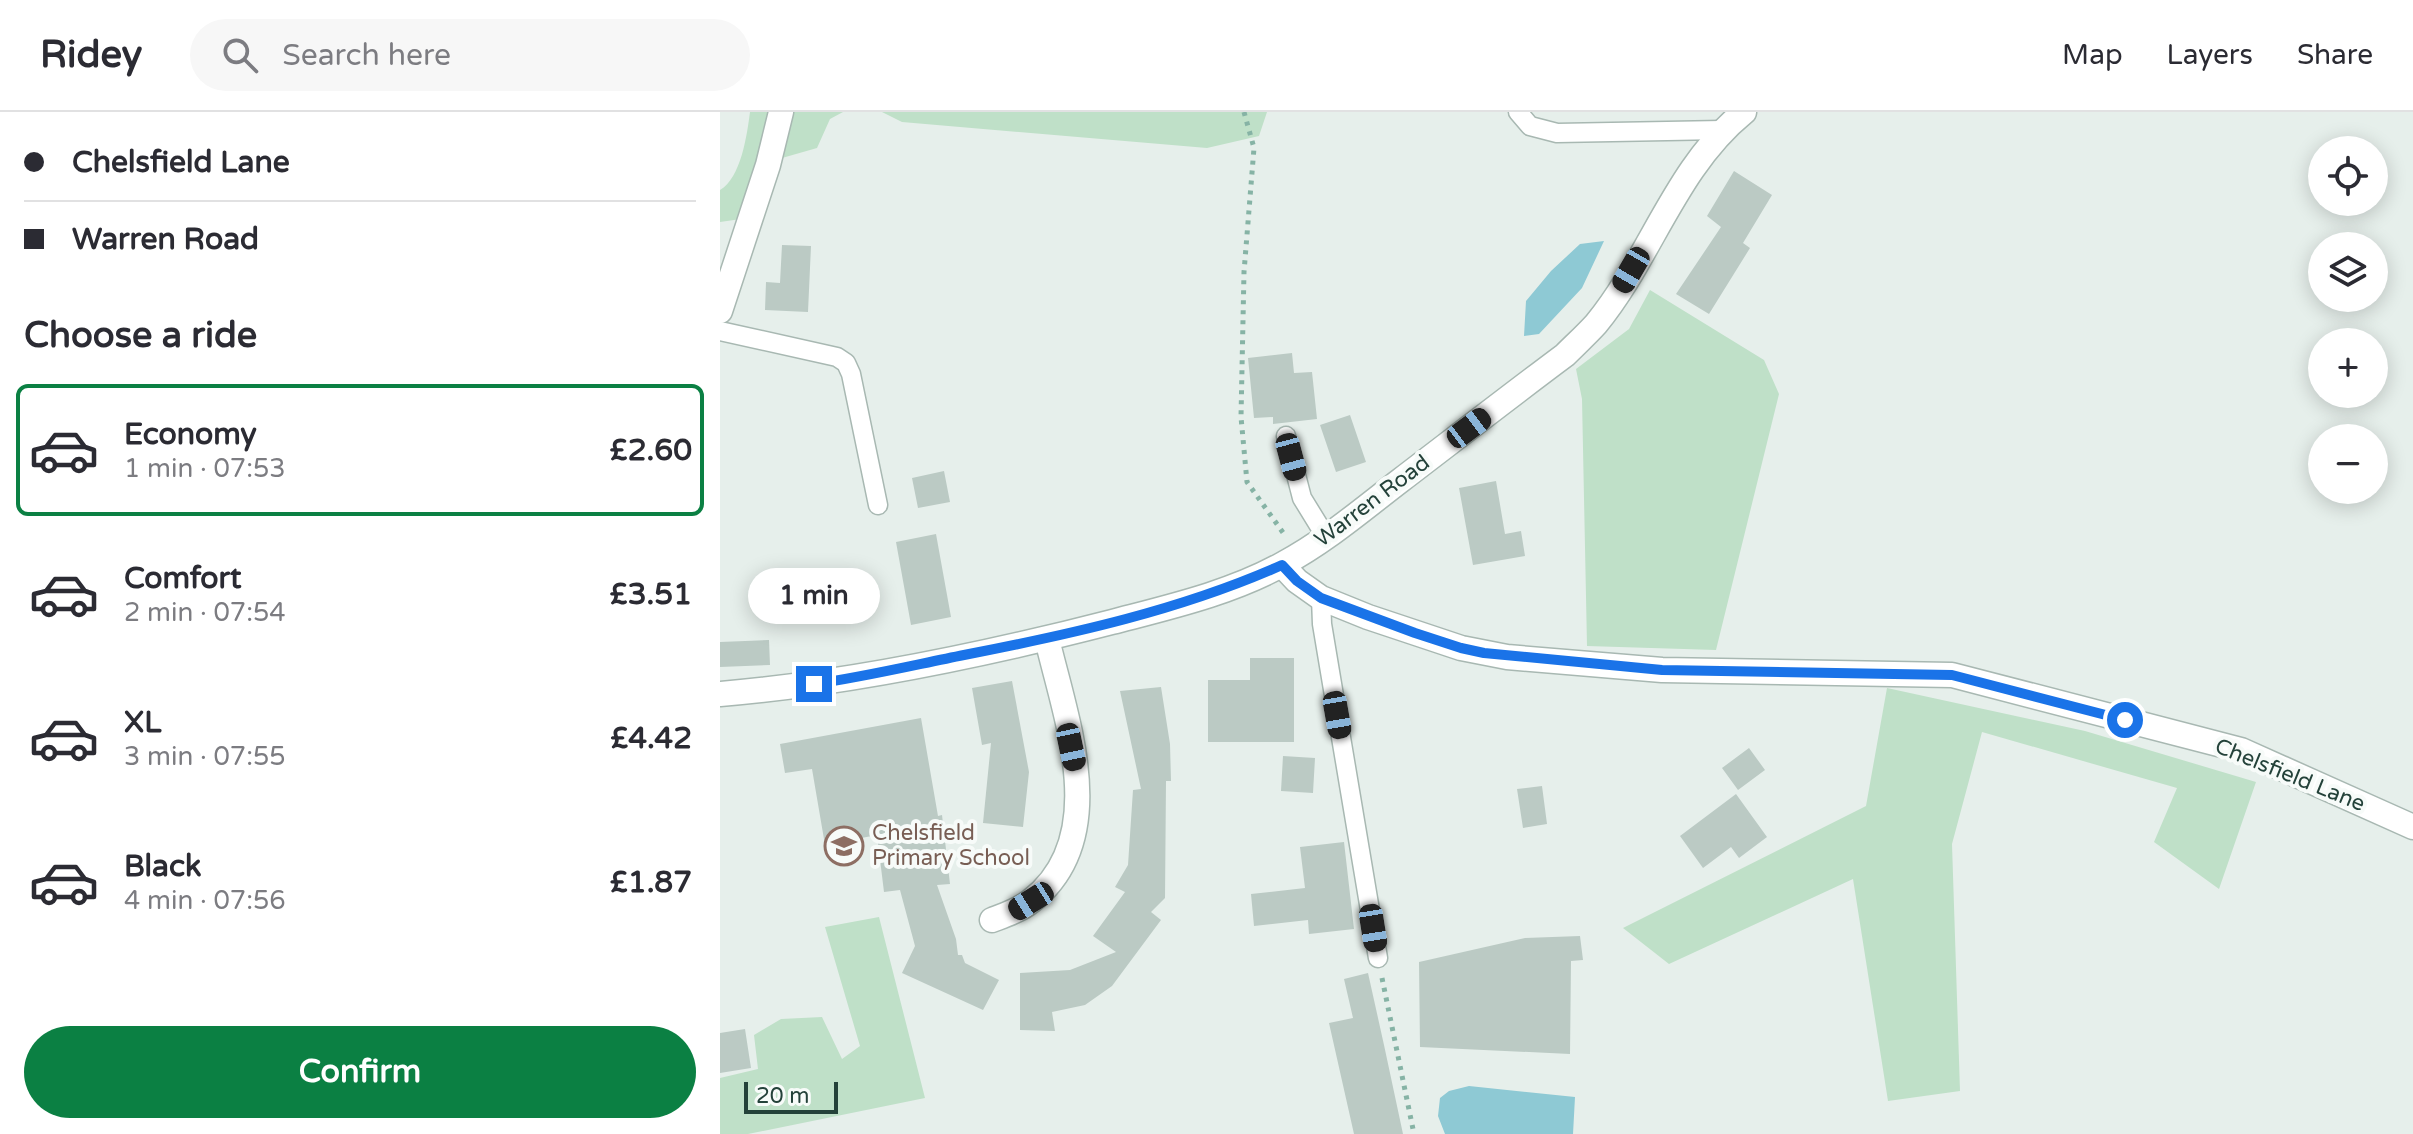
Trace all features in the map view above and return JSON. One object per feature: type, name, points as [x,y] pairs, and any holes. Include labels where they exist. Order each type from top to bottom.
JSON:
[{"type":"street","points":[[720,311],[768,165],[781,112]]},
{"type":"street","name":"Warren Road","points":[[720,694],[844,680],[1047,639],[1170,607],[1240,584],[1290,560],[1326,537],[1565,355],[1595,326],[1693,165],[1722,130],[1744,112]]},
{"type":"street","name":"Chelsfield Lane","points":[[1290,560],[1297,581],[1321,598],[1461,648],[1507,657],[1662,670],[1952,675],[2241,750],[2413,827]]},
{"type":"street","points":[[992,920],[1016,910],[1043,889],[1064,860],[1076,825],[1079,805],[1077,774],[1047,639]]},
{"type":"lane","points":[[1518,112],[1530,126],[1557,133],[1722,130]]},
{"type":"lane","points":[[720,331],[837,357],[846,363],[851,374],[878,505]]},
{"type":"lane","points":[[1286,436],[1302,498],[1326,537]]},
{"type":"lane","points":[[1321,598],[1324,639],[1378,958]]},
{"type":"path","points":[[1244,112],[1254,148],[1244,272],[1241,402],[1247,482],[1290,560]]},
{"type":"path","points":[[1378,958],[1414,1134]]},
{"type":"green space","points":[[750,112],[843,112],[830,119],[817,148],[775,160],[741,219],[720,222],[720,190],[738,166]]},
{"type":"green space","points":[[882,112],[1267,112],[1259,136],[1207,148],[902,122]]},
{"type":"green space","points":[[1650,290],[1764,360],[1779,394],[1716,650],[1587,646],[1582,399],[1576,369],[1629,329]]},
{"type":"green space","points":[[1887,688],[2085,731],[2256,782],[2219,889],[2154,842],[2177,788],[1982,732],[1952,844],[1960,1091],[1888,1101],[1853,879],[1669,964],[1623,928],[1866,806]]},
{"type":"green space","points":[[879,917],[925,1098],[748,1134],[720,1134],[720,1078],[758,1069],[754,1035],[781,1019],[822,1017],[842,1059],[860,1046],[825,927]]},
{"type":"water","points":[[1604,241],[1582,288],[1539,334],[1524,336],[1526,301],[1551,271],[1580,244]]},
{"type":"water","points":[[1469,1086],[1575,1097],[1573,1134],[1445,1134],[1438,1116],[1440,1098],[1449,1091]]},
{"type":"building","points":[[1734,171],[1772,195],[1743,243],[1750,248],[1709,314],[1676,294],[1721,227],[1707,216]]},
{"type":"building","points":[[782,245],[811,246],[808,312],[765,310],[766,282],[780,283]]},
{"type":"building","points":[[1292,353],[1294,373],[1312,372],[1317,419],[1273,424],[1273,417],[1254,418],[1248,358]]},
{"type":"building","points":[[1350,415],[1366,462],[1336,472],[1320,425]]},
{"type":"building","points":[[944,471],[950,502],[918,508],[912,478]]},
{"type":"building","points":[[1496,481],[1505,534],[1521,531],[1525,556],[1473,565],[1459,488]]},
{"type":"building","points":[[936,534],[951,617],[911,625],[896,542]]},
{"type":"building","points":[[769,640],[770,665],[720,667],[720,642]]},
{"type":"building","points":[[1250,658],[1294,658],[1294,742],[1208,742],[1208,680],[1250,680]]},
{"type":"building","points":[[1012,681],[1029,772],[1023,827],[983,823],[991,743],[982,745],[972,688]]},
{"type":"building","points":[[1161,687],[1170,744],[1171,781],[1166,781],[1165,898],[1151,912],[1161,920],[1112,986],[1085,1005],[1052,1012],[1055,1031],[1020,1030],[1020,973],[1070,970],[1116,952],[1093,936],[1125,892],[1115,887],[1128,865],[1133,790],[1141,789],[1120,691]]},
{"type":"building","points":[[921,718],[938,816],[942,815],[950,884],[937,885],[956,939],[958,955],[962,955],[965,963],[999,980],[983,1010],[902,973],[915,946],[900,890],[884,892],[877,835],[825,845],[812,769],[785,773],[780,744]]},
{"type":"building","points":[[1749,748],[1765,770],[1738,790],[1722,768]]},
{"type":"building","points":[[1283,756],[1315,758],[1313,793],[1281,791]]},
{"type":"building","points":[[1542,786],[1547,824],[1523,828],[1517,789]]},
{"type":"building","points":[[1736,794],[1767,837],[1739,858],[1731,847],[1703,868],[1680,836]]},
{"type":"building","points":[[1344,842],[1354,929],[1309,934],[1308,920],[1254,926],[1251,894],[1305,888],[1300,847]]},
{"type":"building","points":[[1580,936],[1583,960],[1571,961],[1570,1054],[1420,1047],[1419,962],[1525,938]]},
{"type":"building","points":[[1368,973],[1403,1134],[1354,1134],[1329,1023],[1353,1018],[1344,979]]},
{"type":"building","points":[[745,1029],[751,1068],[720,1073],[720,1033]]},
{"type":"place","name":"Chelsfield Primary School","points":[[844,846]]},
{"type":"route","points":[[814,684],[1047,639],[1170,607],[1240,584],[1282,565],[1297,581],[1321,598],[1415,633],[1484,653],[1662,670],[1952,675],[2125,720]]}]
